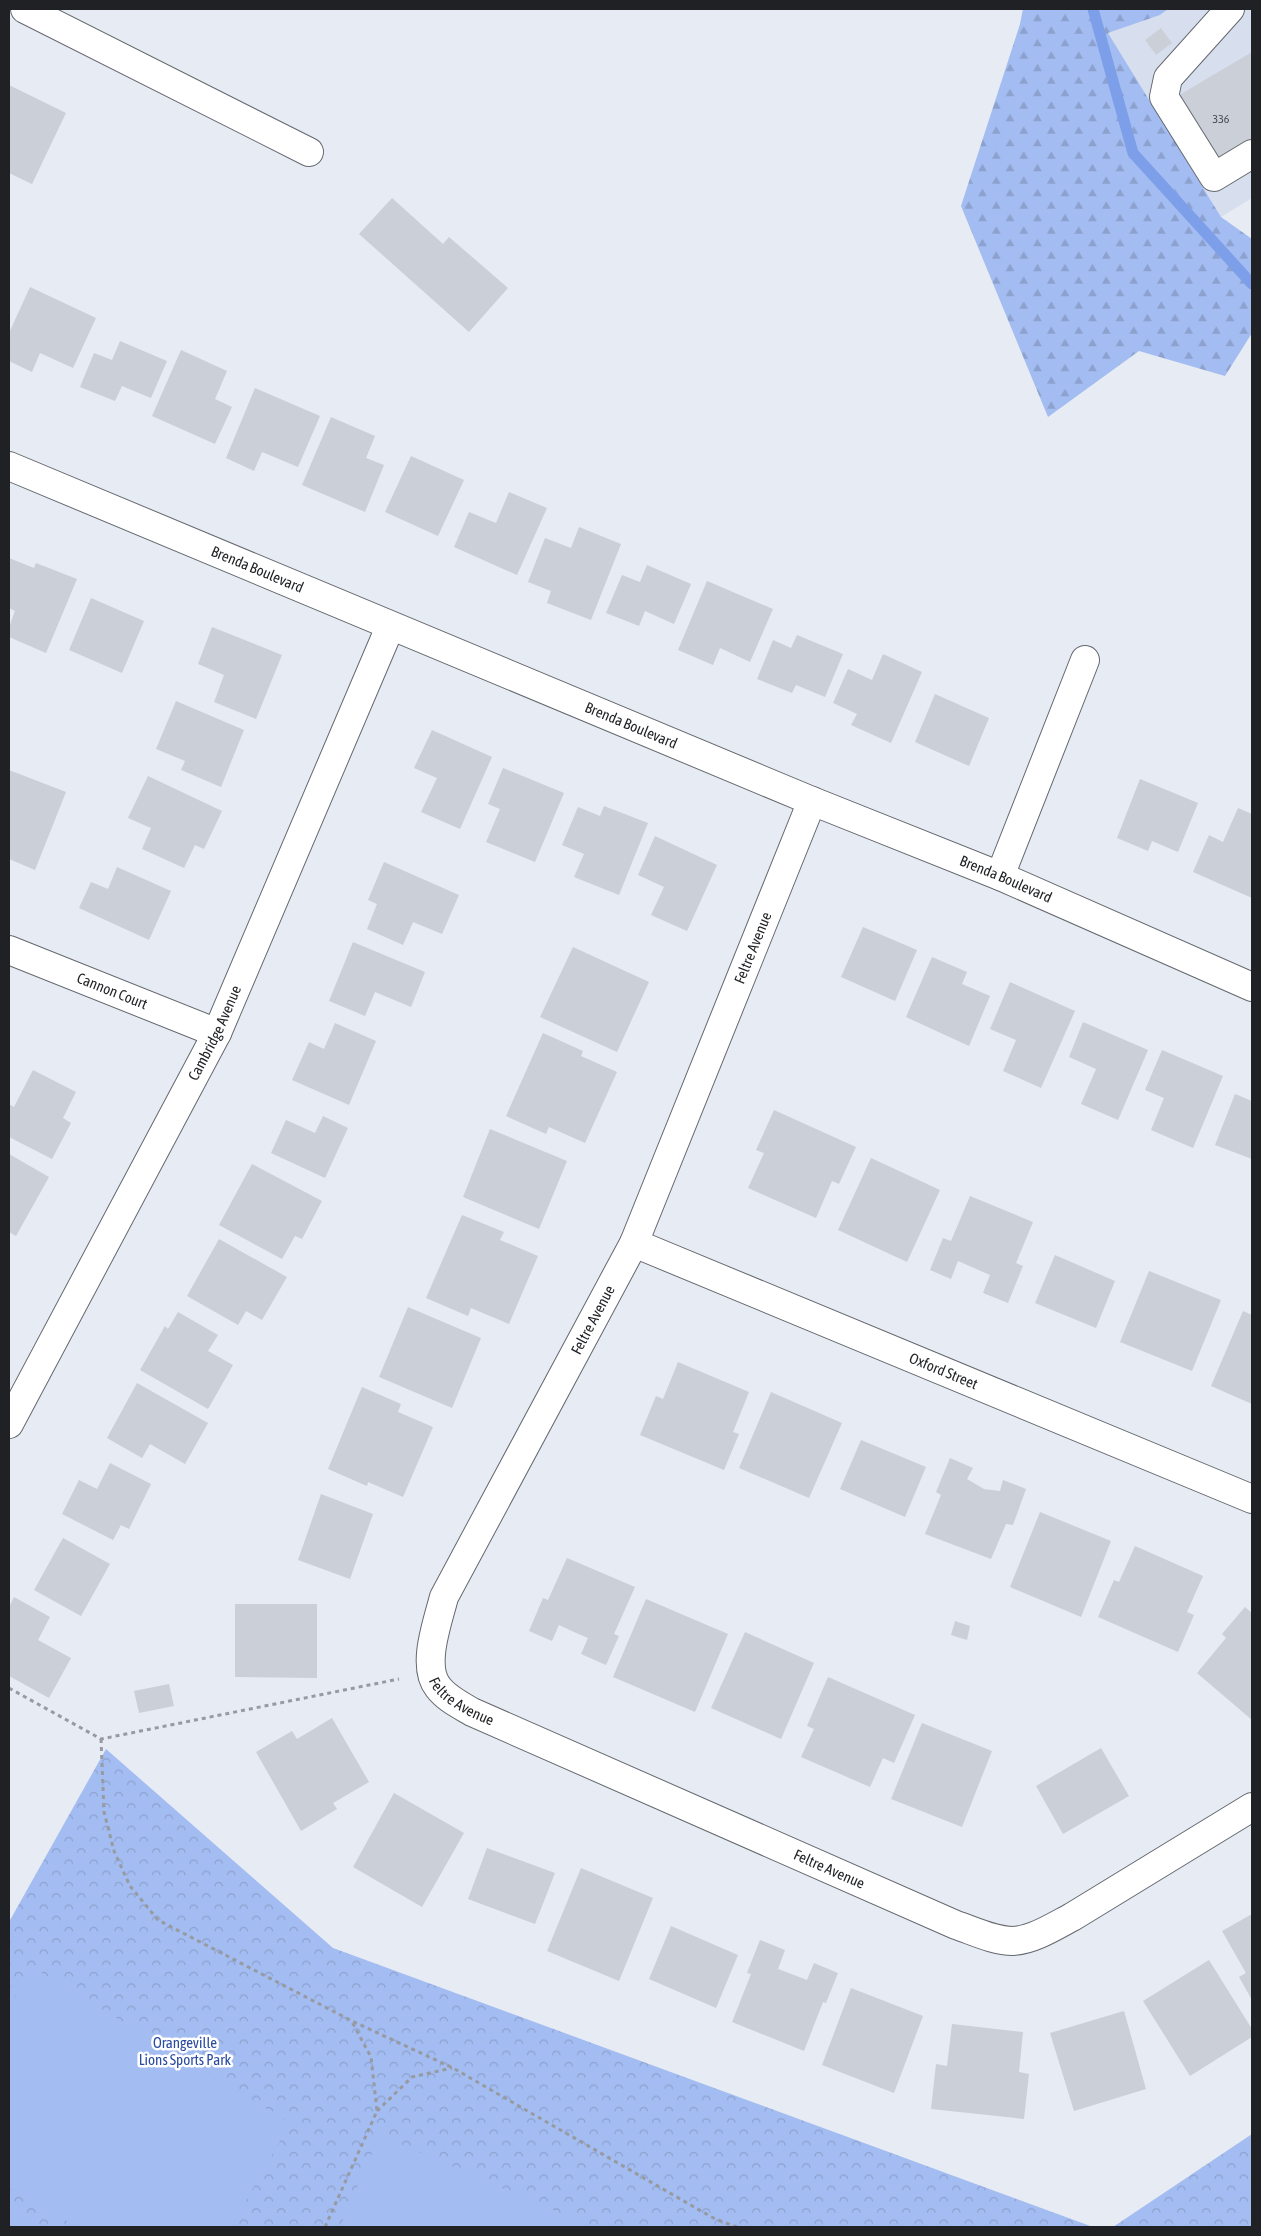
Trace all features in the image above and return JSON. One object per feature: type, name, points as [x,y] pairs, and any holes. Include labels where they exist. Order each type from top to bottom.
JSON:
[{"type":"street","points":[[24,9],[309,152]]},
{"type":"street","points":[[1230,9],[1168,78],[1164,97],[1214,177],[1252,154]]},
{"type":"street","name":"Brenda Boulevard","points":[[9,466],[390,627],[812,801],[1000,876],[1252,987]]},
{"type":"street","name":"Cambridge Avenue","points":[[9,1424],[217,1033],[390,627]]},
{"type":"street","points":[[1000,876],[1085,660]]},
{"type":"street","name":"Feltre Avenue","points":[[812,801],[634,1243],[444,1597],[433,1637],[431,1672],[437,1686],[448,1697],[472,1712],[956,1925],[984,1936],[1014,1941],[1041,1932],[1072,1917],[1252,1807]]},
{"type":"street","name":"Cannon Court","points":[[9,950],[217,1033]]},
{"type":"street","name":"Oxford Street","points":[[634,1243],[1252,1499]]},
{"type":"path","points":[[9,1688],[101,1739],[431,1672]]},
{"type":"path","points":[[101,1739],[104,1812],[114,1851],[130,1886],[158,1920],[352,2021],[453,2068],[715,2218],[737,2227]]},
{"type":"path","points":[[352,2021],[371,2057],[377,2111]]},
{"type":"path","points":[[325,2227],[377,2111],[412,2077],[453,2068]]},
{"type":"shaded area","points":[[1168,9],[1252,9],[1252,198],[1221,217],[1108,33],[1160,15]]},
{"type":"green space","points":[[1023,9],[1168,9],[1160,15],[1108,33],[1221,217],[1252,239],[1252,333],[1225,376],[1139,351],[1048,417],[961,206],[1020,24]]},
{"type":"green space","name":"Orangeville Lions Sports Park","points":[[106,1749],[333,1948],[1093,2227],[9,2227],[9,1922]]},
{"type":"green space","points":[[32,1967],[290,2123],[231,2227],[77,2227],[9,2187],[9,2008]]},
{"type":"green space","points":[[1252,2134],[1252,2227],[1113,2227]]},
{"type":"green space","points":[[380,2135],[592,2227],[340,2227]]},
{"type":"green space","points":[[9,2208],[40,2227],[9,2227]]},
{"type":"building","points":[[1161,28],[1172,43],[1156,55],[1145,40]]},
{"type":"building","points":[[1252,52],[1252,141],[1214,163],[1176,97]]},
{"type":"building","points":[[9,85],[66,113],[32,184],[9,173]]},
{"type":"building","points":[[392,198],[443,244],[449,237],[508,288],[469,332],[359,234]]},
{"type":"building","points":[[30,287],[96,318],[73,368],[40,353],[32,372],[9,361],[9,333]]},
{"type":"building","points":[[120,341],[167,361],[151,398],[122,386],[115,401],[80,387],[94,353],[112,360]]},
{"type":"building","points":[[181,350],[227,371],[215,399],[232,407],[215,444],[152,416]]},
{"type":"building","points":[[255,388],[320,416],[298,467],[262,452],[254,471],[226,458]]},
{"type":"building","points":[[331,417],[375,436],[366,458],[384,465],[365,512],[302,485]]},
{"type":"building","points":[[411,456],[464,480],[438,536],[385,512]]},
{"type":"building","points":[[509,492],[547,508],[517,575],[454,547],[469,512],[496,523]]},
{"type":"building","points":[[579,527],[621,544],[591,620],[547,603],[551,591],[528,582],[545,538],[571,548]]},
{"type":"building","points":[[9,558],[34,568],[36,563],[77,579],[46,653],[9,637],[9,627],[15,611],[9,608]]},
{"type":"building","points":[[647,565],[691,584],[674,624],[645,611],[639,626],[606,613],[622,575],[640,582]]},
{"type":"building","points":[[707,581],[773,609],[750,662],[720,648],[713,665],[678,650]]},
{"type":"building","points":[[91,598],[144,621],[122,673],[69,650]]},
{"type":"building","points":[[212,627],[282,655],[256,719],[214,702],[224,675],[198,664]]},
{"type":"building","points":[[797,635],[843,654],[825,697],[796,685],[792,693],[757,679],[773,640],[791,648]]},
{"type":"building","points":[[883,654],[922,672],[891,743],[851,725],[857,714],[833,703],[848,669],[872,680]]},
{"type":"building","points":[[935,694],[989,718],[969,766],[915,742]]},
{"type":"building","points":[[176,701],[244,730],[221,787],[181,770],[185,761],[156,749]]},
{"type":"building","points":[[432,730],[492,757],[460,829],[421,812],[437,778],[414,768]]},
{"type":"building","points":[[503,768],[564,793],[535,862],[486,842],[500,809],[488,804]]},
{"type":"building","points":[[9,770],[66,792],[35,870],[9,859]]},
{"type":"building","points":[[148,776],[222,811],[204,849],[195,845],[184,868],[142,849],[151,828],[128,818]]},
{"type":"building","points":[[1140,779],[1198,803],[1178,852],[1152,841],[1148,851],[1117,838]]},
{"type":"building","points":[[604,806],[648,823],[619,895],[574,877],[584,854],[562,845],[578,807],[600,816]]},
{"type":"building","points":[[1238,808],[1252,814],[1252,898],[1193,872],[1209,835],[1223,842]]},
{"type":"building","points":[[655,836],[717,865],[687,931],[651,915],[664,887],[638,875]]},
{"type":"building","points":[[384,862],[459,895],[442,934],[413,922],[403,945],[367,929],[377,904],[368,900]]},
{"type":"building","points":[[117,867],[171,891],[149,940],[79,908],[91,882],[108,889]]},
{"type":"building","points":[[863,927],[917,950],[895,1001],[841,977]]},
{"type":"building","points":[[353,942],[425,972],[411,1007],[375,992],[365,1016],[329,1001]]},
{"type":"building","points":[[573,947],[649,982],[617,1052],[540,1017]]},
{"type":"building","points":[[932,957],[967,972],[962,984],[990,996],[969,1046],[906,1017]]},
{"type":"building","points":[[1010,982],[1075,1011],[1041,1088],[1003,1071],[1016,1040],[990,1029]]},
{"type":"building","points":[[1083,1022],[1148,1050],[1118,1120],[1081,1104],[1096,1069],[1069,1057]]},
{"type":"building","points":[[335,1023],[376,1041],[349,1105],[292,1080],[309,1042],[324,1049]]},
{"type":"building","points":[[543,1033],[583,1051],[581,1056],[617,1072],[585,1143],[549,1127],[546,1134],[506,1116]]},
{"type":"building","points":[[1162,1050],[1223,1076],[1193,1148],[1151,1130],[1164,1098],[1145,1090]]},
{"type":"building","points":[[33,1070],[76,1092],[63,1118],[71,1123],[52,1159],[9,1137],[9,1104],[14,1107]]},
{"type":"building","points":[[1235,1094],[1252,1101],[1252,1159],[1215,1145]]},
{"type":"building","points":[[774,1110],[856,1147],[839,1184],[832,1181],[816,1218],[748,1188],[764,1153],[756,1150]]},
{"type":"building","points":[[323,1116],[348,1128],[325,1178],[271,1153],[286,1120],[315,1133]]},
{"type":"building","points":[[490,1129],[567,1161],[539,1229],[463,1197]]},
{"type":"building","points":[[9,1154],[49,1177],[16,1236],[9,1232]]},
{"type":"building","points":[[871,1158],[940,1190],[907,1262],[838,1230]]},
{"type":"building","points":[[252,1164],[322,1201],[302,1239],[295,1236],[282,1259],[219,1225]]},
{"type":"building","points":[[970,1196],[1033,1222],[1016,1263],[1023,1266],[1008,1303],[983,1293],[990,1275],[958,1261],[951,1279],[930,1270],[943,1238],[951,1241]]},
{"type":"building","points":[[462,1215],[504,1232],[500,1240],[538,1256],[509,1324],[471,1308],[468,1316],[426,1298]]},
{"type":"building","points":[[219,1239],[287,1277],[262,1320],[246,1311],[238,1325],[187,1296]]},
{"type":"building","points":[[1055,1255],[1115,1281],[1096,1328],[1035,1303]]},
{"type":"building","points":[[1149,1271],[1221,1300],[1192,1371],[1120,1342]]},
{"type":"building","points":[[408,1307],[481,1338],[452,1408],[379,1377]]},
{"type":"building","points":[[1243,1311],[1252,1315],[1252,1404],[1211,1386]]},
{"type":"building","points":[[178,1312],[218,1335],[208,1351],[233,1365],[208,1409],[140,1370],[165,1326],[168,1329]]},
{"type":"building","points":[[678,1362],[749,1392],[733,1432],[739,1434],[724,1470],[640,1435],[656,1396],[663,1399]]},
{"type":"building","points":[[137,1383],[208,1423],[185,1464],[150,1444],[142,1458],[107,1438]]},
{"type":"building","points":[[362,1387],[401,1404],[398,1412],[433,1427],[403,1497],[368,1482],[367,1486],[328,1469]]},
{"type":"building","points":[[771,1392],[842,1423],[809,1498],[739,1468]]},
{"type":"building","points":[[861,1440],[926,1467],[905,1517],[840,1489]]},
{"type":"building","points":[[950,1458],[973,1468],[967,1479],[984,1489],[1000,1491],[1003,1480],[1026,1489],[1013,1525],[1006,1524],[991,1559],[925,1534],[941,1495],[936,1492]]},
{"type":"building","points":[[110,1463],[151,1484],[129,1529],[121,1525],[113,1540],[62,1514],[79,1480],[97,1489]]},
{"type":"building","points":[[321,1494],[373,1514],[350,1579],[298,1560]]},
{"type":"building","points":[[1040,1512],[1111,1541],[1081,1617],[1010,1587]]},
{"type":"building","points":[[63,1538],[110,1564],[81,1616],[34,1590]]},
{"type":"building","points":[[1135,1546],[1203,1576],[1187,1612],[1194,1615],[1178,1652],[1098,1617],[1114,1580],[1119,1582]]},
{"type":"building","points":[[567,1558],[635,1587],[614,1634],[619,1636],[606,1665],[581,1654],[588,1638],[559,1625],[552,1641],[529,1631],[543,1598],[548,1600]]},
{"type":"building","points":[[14,1597],[50,1617],[38,1640],[71,1658],[49,1698],[9,1676],[9,1607]]},
{"type":"building","points":[[646,1599],[728,1634],[695,1712],[613,1677]]},
{"type":"building","points":[[235,1604],[317,1604],[317,1678],[235,1677]]},
{"type":"building","points":[[1245,1607],[1252,1613],[1252,1720],[1197,1673],[1226,1638],[1222,1634]]},
{"type":"building","points":[[955,1621],[970,1626],[967,1640],[951,1635]]},
{"type":"building","points":[[745,1632],[814,1663],[781,1739],[711,1708]]},
{"type":"building","points":[[828,1677],[915,1715],[894,1763],[883,1758],[870,1787],[801,1757],[814,1729],[807,1726]]},
{"type":"building","points":[[169,1684],[174,1706],[139,1713],[134,1691]]},
{"type":"building","points":[[332,1718],[369,1782],[333,1803],[337,1809],[301,1831],[256,1752],[292,1731],[297,1739]]},
{"type":"building","points":[[922,1723],[992,1751],[962,1827],[891,1799]]},
{"type":"building","points":[[1101,1748],[1129,1796],[1063,1834],[1036,1786]]},
{"type":"building","points":[[394,1793],[464,1833],[422,1907],[353,1867]]},
{"type":"building","points":[[487,1848],[555,1873],[535,1924],[468,1899]]},
{"type":"building","points":[[581,1868],[653,1898],[619,1981],[547,1951]]},
{"type":"building","points":[[1252,1914],[1252,2000],[1239,1977],[1246,1973],[1222,1931]]},
{"type":"building","points":[[671,1926],[738,1955],[716,2008],[649,1979]]},
{"type":"building","points":[[760,1940],[785,1950],[778,1969],[807,1980],[814,1963],[838,1973],[826,2003],[823,2002],[804,2051],[732,2022],[751,1974],[747,1973]]},
{"type":"building","points":[[1209,1960],[1252,2029],[1252,2037],[1190,2076],[1143,2001]]},
{"type":"building","points":[[851,1988],[923,2016],[894,2093],[822,2065]]},
{"type":"building","points":[[1124,2011],[1146,2089],[1074,2111],[1050,2033]]},
{"type":"building","points":[[952,2024],[1023,2032],[1019,2072],[1029,2074],[1024,2119],[931,2109],[936,2064],[947,2066]]},
{"type":"waterway","points":[[1093,9],[1133,153],[1252,284]]}]
